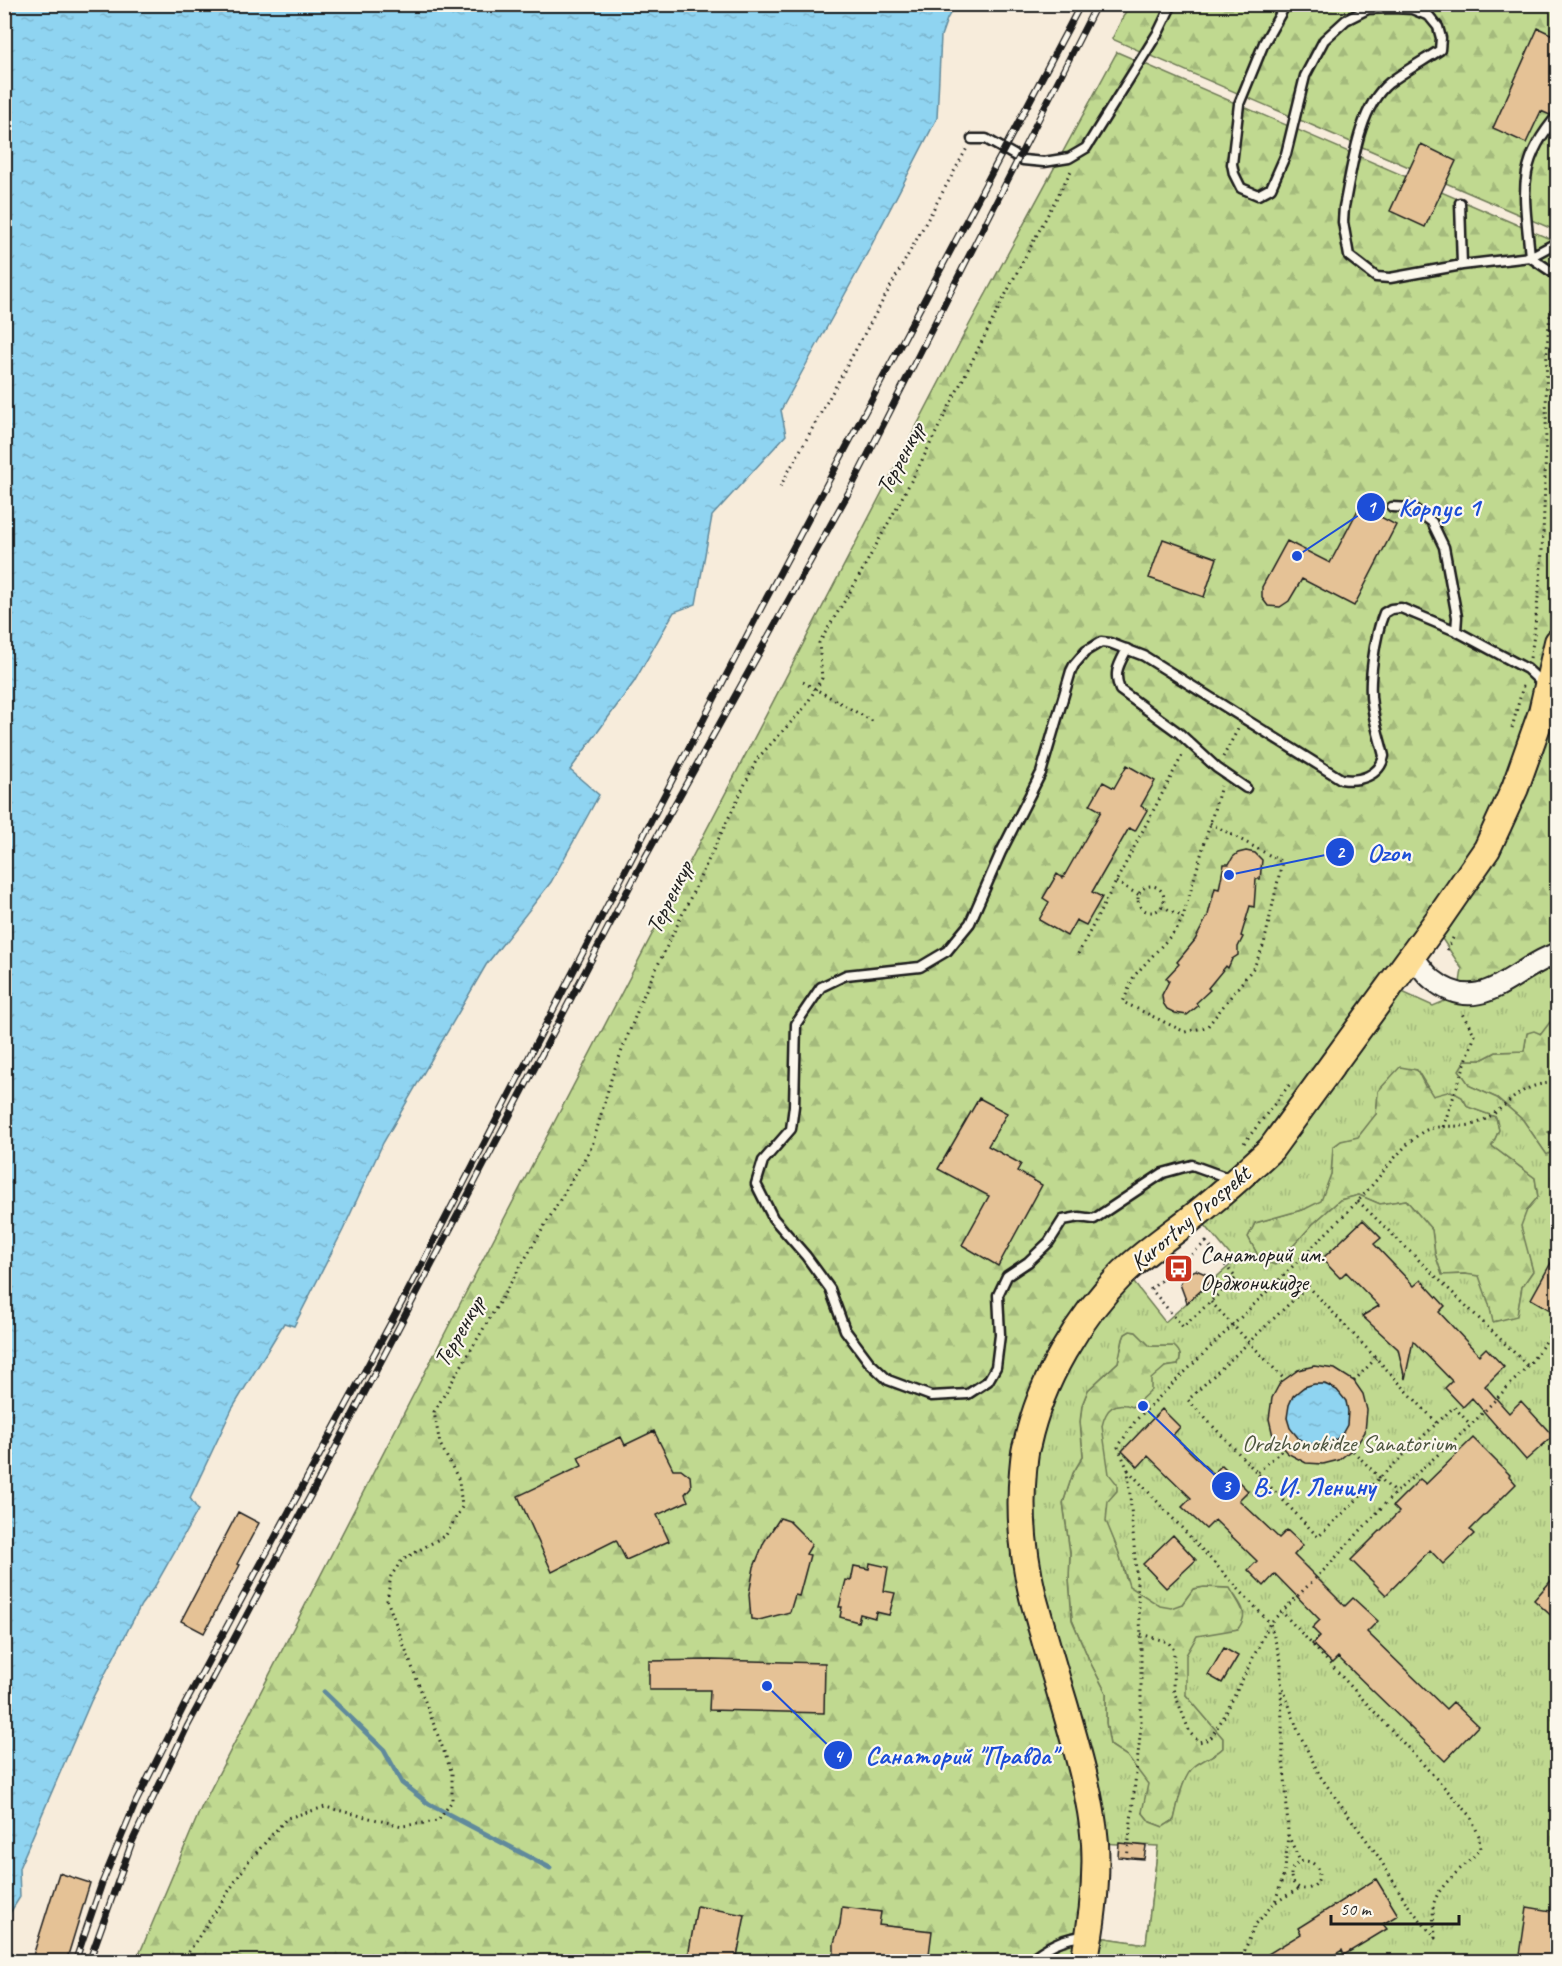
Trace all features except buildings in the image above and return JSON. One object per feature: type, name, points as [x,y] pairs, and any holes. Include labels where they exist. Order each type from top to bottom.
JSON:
[{"type":"main road","name":"Kurortny Prospekt","points":[[1084,1962],[1090,1935],[1095,1854],[1090,1808],[1076,1746],[1027,1573],[1022,1538],[1021,1497],[1026,1445],[1037,1410],[1056,1365],[1083,1319],[1124,1272],[1237,1181],[1271,1149],[1487,849],[1515,788],[1548,688],[1557,642]]},
{"type":"street","points":[[1412,955],[1432,980],[1465,996],[1492,990],[1544,958],[1557,953]]},
{"type":"lane","points":[[972,139],[986,139],[1023,160],[1044,162],[1069,158],[1086,148],[1159,31],[1172,4]]},
{"type":"lane","points":[[1286,4],[1264,43],[1239,104],[1232,164],[1241,188],[1258,195],[1271,188],[1286,154],[1305,76],[1324,40],[1346,20],[1368,9],[1412,9],[1429,16],[1438,27],[1441,38],[1440,50],[1388,84],[1365,115],[1344,207],[1343,222],[1349,256],[1376,278],[1390,278],[1462,265],[1530,257],[1557,242]]},
{"type":"lane","points":[[1530,257],[1525,175],[1532,153],[1545,129],[1557,115]]},
{"type":"lane","points":[[1460,203],[1462,265]]},
{"type":"lane","points":[[1530,257],[1557,276]]},
{"type":"lane","points":[[1392,507],[1413,508],[1432,522],[1444,547],[1457,617],[1456,631]]},
{"type":"lane","points":[[1237,1181],[1192,1165],[1163,1173],[1094,1219],[1079,1217],[1063,1220],[1048,1242],[1028,1262],[1007,1276],[998,1294],[1000,1335],[996,1367],[988,1381],[968,1394],[931,1396],[888,1380],[869,1362],[845,1330],[830,1289],[806,1256],[773,1218],[756,1184],[763,1161],[791,1128],[794,1106],[796,1024],[821,987],[846,975],[920,967],[947,951],[970,923],[1001,852],[1041,773],[1071,671],[1086,651],[1094,645],[1101,642],[1110,643],[1143,656],[1341,779],[1354,781],[1377,771],[1382,763],[1383,756],[1371,704],[1379,626],[1384,613],[1391,609],[1401,608],[1456,631],[1527,669],[1548,688]]},
{"type":"lane","points":[[1127,649],[1117,670],[1116,680],[1120,690],[1190,742],[1216,768],[1246,788]]},
{"type":"lane","points":[[1028,1962],[1059,1941],[1074,1936],[1090,1935]]},
{"type":"path","points":[[780,487],[972,139]]},
{"type":"path","name":"Терренкур","points":[[182,1962],[248,1862],[287,1818],[325,1807],[402,1826],[438,1821],[452,1801],[452,1773],[387,1600],[392,1576],[402,1560],[446,1535],[462,1507],[459,1480],[440,1444],[434,1412],[592,1146],[612,1076],[644,994],[758,759],[805,707],[822,678],[819,643],[856,582],[910,482],[1020,266],[1072,169],[1086,148]]},
{"type":"path","points":[[1512,731],[1534,643],[1542,557],[1546,429],[1545,368],[1550,309],[1557,276]]},
{"type":"path","points":[[803,682],[874,722]]},
{"type":"path","points":[[1210,823],[1282,862],[1264,944],[1254,967],[1207,1027],[1185,1032],[1123,1002],[1134,976],[1177,929],[1183,917],[1210,823],[1221,785],[1216,768],[1243,719]]},
{"type":"path","points":[[1078,954],[1190,742]]},
{"type":"path","points":[[1116,882],[1139,895]]},
{"type":"path","points":[[1146,888],[1158,889],[1163,896],[1162,906],[1153,912],[1144,910],[1139,905],[1139,895],[1146,888]]},
{"type":"path","points":[[1162,906],[1183,917]]},
{"type":"path","points":[[1443,1127],[1475,1035],[1461,1012],[1465,996]]},
{"type":"path","points":[[1239,1149],[1291,1083]]},
{"type":"path","points":[[1126,1859],[1141,1726],[1141,1634],[1128,1470],[1118,1447],[1136,1420],[1358,1201],[1422,1131],[1443,1127],[1472,1126],[1486,1119],[1519,1092],[1534,1085],[1557,1083]]},
{"type":"path","points":[[1358,1201],[1528,1366]]},
{"type":"path","points":[[1206,1242],[1236,1278],[1211,1302],[1183,1327],[1151,1289],[1206,1242]]},
{"type":"path","points":[[1437,1423],[1308,1286],[1188,1400],[1318,1537],[1454,1407],[1472,1425]]},
{"type":"path","points":[[1211,1302],[1284,1379]]},
{"type":"path","points":[[1141,1634],[1168,1642],[1174,1650],[1173,1689],[1190,1733],[1199,1742],[1210,1739],[1225,1715],[1270,1623],[1395,1493],[1472,1425],[1528,1366],[1557,1325]]},
{"type":"path","points":[[1354,1381],[1377,1358]]},
{"type":"path","points":[[1257,1473],[1283,1449]]},
{"type":"path","points":[[1353,1451],[1395,1493]]},
{"type":"path","points":[[1128,1470],[1270,1623],[1281,1661],[1283,1760],[1288,1834],[1285,1870],[1275,1902]]},
{"type":"path","points":[[1281,1682],[1298,1731],[1320,1776],[1378,1856],[1407,1904],[1435,1938],[1433,1906],[1444,1885],[1470,1862],[1480,1849],[1479,1836],[1470,1815],[1282,1612]]},
{"type":"path","points":[[1288,1834],[1300,1861]]},
{"type":"path","points":[[1240,1962],[1255,1925],[1275,1902],[1298,1889],[1309,1890],[1318,1883],[1319,1871],[1312,1862],[1300,1861],[1292,1868],[1290,1880],[1298,1889]]},
{"type":"green space","points":[[1129,5],[1557,5],[1557,231],[1112,39]]},
{"type":"green space","points":[[1117,52],[1557,242],[1557,954],[1458,996],[1462,969],[1433,925],[1270,1147],[1136,1265],[1050,1388],[1082,1751],[1092,1936],[1146,1944],[1158,1846],[1216,1961],[136,1962],[201,1808],[480,1265],[968,327]]},
{"type":"green space","name":"Ordzhonokidze Sanatorium","points":[[1557,954],[1557,1039],[1556,1025],[1550,1022],[1541,1034],[1534,1031],[1527,1033],[1524,1051],[1496,1052],[1481,1060],[1465,1060],[1459,1070],[1470,1086],[1497,1098],[1523,1120],[1547,1155],[1556,1148],[1556,1137],[1548,1132],[1557,1127],[1557,1961],[1087,1962],[1092,1936],[1146,1944],[1158,1846],[1099,1843],[1038,1593],[1031,1450],[1050,1388],[1127,1274],[1165,1322],[1235,1261],[1195,1213],[1270,1147],[1389,986],[1433,1006]],"holes":[[[1400,1067],[1417,1070],[1433,1096],[1451,1091],[1462,1097],[1468,1107],[1496,1117],[1499,1130],[1492,1146],[1535,1178],[1538,1197],[1527,1210],[1521,1226],[1533,1271],[1522,1287],[1517,1316],[1493,1322],[1479,1276],[1442,1275],[1435,1254],[1432,1230],[1406,1200],[1380,1204],[1359,1195],[1340,1200],[1313,1224],[1276,1265],[1261,1261],[1248,1237],[1255,1223],[1305,1209],[1321,1201],[1331,1174],[1333,1147],[1341,1141],[1358,1137],[1376,1114],[1378,1091]],[[1130,1331],[1136,1332],[1150,1346],[1174,1346],[1180,1357],[1178,1365],[1165,1367],[1151,1379],[1151,1390],[1133,1407],[1121,1404],[1112,1407],[1106,1414],[1102,1426],[1109,1474],[1117,1484],[1117,1491],[1108,1501],[1106,1521],[1129,1586],[1160,1606],[1171,1608],[1182,1604],[1193,1589],[1230,1588],[1244,1612],[1238,1629],[1197,1636],[1186,1655],[1186,1695],[1223,1738],[1223,1748],[1198,1764],[1187,1776],[1174,1820],[1163,1827],[1150,1822],[1142,1812],[1148,1784],[1127,1756],[1110,1745],[1106,1723],[1106,1693],[1072,1620],[1070,1553],[1063,1503],[1073,1473],[1083,1456],[1080,1422],[1082,1405],[1088,1390],[1118,1362],[1123,1339]]]},
{"type":"green space","points":[[1550,1022],[1556,1025],[1558,1039],[1557,1127],[1549,1132],[1556,1137],[1556,1148],[1547,1155],[1523,1120],[1497,1098],[1470,1086],[1459,1070],[1465,1060],[1481,1060],[1496,1052],[1524,1051],[1527,1033],[1534,1030],[1541,1033]]},
{"type":"green space","points":[[1400,1066],[1417,1070],[1425,1086],[1451,1091],[1462,1097],[1468,1107],[1496,1117],[1499,1130],[1492,1146],[1535,1178],[1538,1197],[1527,1210],[1528,1250],[1533,1271],[1522,1287],[1517,1317],[1493,1322],[1489,1304],[1465,1274],[1442,1275],[1435,1254],[1432,1230],[1406,1200],[1380,1204],[1359,1195],[1340,1200],[1313,1224],[1276,1265],[1261,1261],[1248,1237],[1255,1223],[1305,1209],[1331,1174],[1333,1147],[1376,1114],[1378,1091]]},
{"type":"green space","points":[[1130,1331],[1136,1332],[1151,1346],[1174,1346],[1180,1357],[1178,1365],[1165,1367],[1152,1390],[1132,1407],[1126,1405],[1117,1491],[1108,1506],[1107,1518],[1126,1579],[1182,1604],[1193,1589],[1230,1588],[1244,1613],[1243,1624],[1230,1632],[1186,1695],[1223,1738],[1223,1748],[1191,1771],[1181,1791],[1174,1820],[1163,1827],[1150,1822],[1142,1812],[1127,1756],[1110,1745],[1106,1723],[1106,1693],[1072,1620],[1070,1553],[1063,1503],[1073,1473],[1083,1456],[1080,1422],[1082,1405],[1088,1390],[1118,1362],[1123,1339]]},
{"type":"water","points":[[5,4],[955,5],[941,36],[937,118],[860,267],[781,410],[786,435],[712,516],[696,604],[674,612],[634,682],[570,770],[599,795],[551,882],[486,965],[383,1143],[343,1230],[294,1326],[284,1323],[232,1409],[190,1498],[198,1510],[155,1586],[141,1605],[91,1701],[19,1868],[20,1897],[5,1921]]},
{"type":"water","points":[[1318,1384],[1335,1389],[1340,1393],[1344,1398],[1349,1415],[1344,1432],[1340,1437],[1335,1441],[1318,1446],[1301,1441],[1296,1437],[1292,1432],[1287,1415],[1292,1398],[1296,1393],[1301,1389]]},
{"type":"waterway","points":[[324,1692],[384,1750],[402,1783],[429,1804],[550,1868]]},
{"type":"railway","points":[[75,1962],[102,1883],[136,1802],[184,1706],[408,1291],[757,616],[1081,4]]},
{"type":"railway","points":[[89,1962],[132,1842],[187,1727],[642,863],[850,490],[1097,4]]},
{"type":"place","name":"Корпус 1","points":[[1297,556]]},
{"type":"place","name":"Ozon","points":[[1229,875]]},
{"type":"place","name":"Санаторий им. Орджоникидзе","points":[[1179,1268]]},
{"type":"place","name":"В. И. Ленину","points":[[1143,1406]]},
{"type":"place","name":"Санаторий \"Правда\"","points":[[767,1686]]}]
